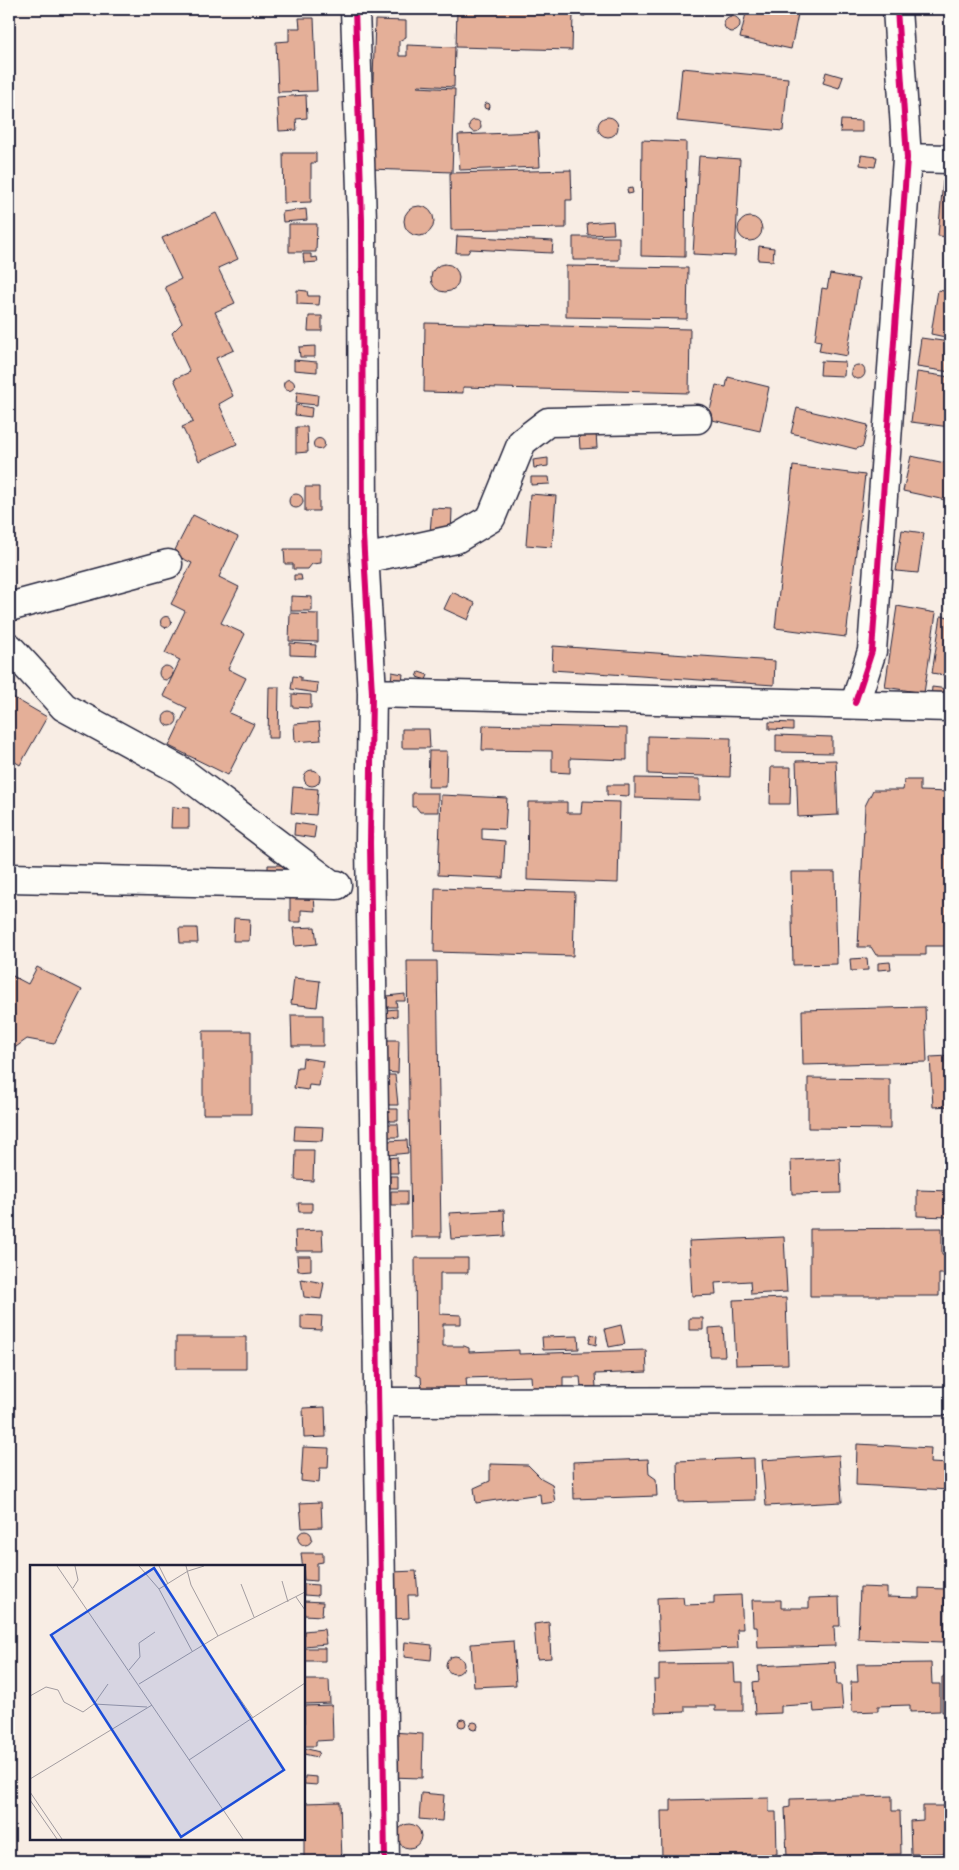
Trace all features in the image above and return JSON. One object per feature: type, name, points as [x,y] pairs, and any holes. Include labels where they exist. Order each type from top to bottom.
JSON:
[{"type":"street","points":[[355,9],[362,220],[364,559],[372,693],[371,886],[385,1861]]},
{"type":"street","points":[[854,703],[872,651],[907,158],[897,9]]},
{"type":"street","points":[[907,158],[950,160]]},
{"type":"street","points":[[364,559],[456,539],[491,518],[522,442],[548,422],[697,419]]},
{"type":"street","points":[[9,607],[168,564]]},
{"type":"street","points":[[9,647],[64,707],[180,770],[332,885]]},
{"type":"street","points":[[372,693],[854,703],[950,707]]},
{"type":"street","points":[[9,878],[371,886]]},
{"type":"street","points":[[378,1402],[950,1401]]},
{"type":"building","points":[[285,9],[303,9],[294,12]]},
{"type":"building","points":[[457,9],[585,9],[585,16],[573,15],[572,50],[456,47]]},
{"type":"building","points":[[747,9],[799,9],[791,49],[740,38]]},
{"type":"building","points":[[732,16],[740,24],[732,32],[724,24]]},
{"type":"building","points":[[299,18],[314,18],[317,91],[278,92],[276,42],[289,41],[289,28],[300,28]]},
{"type":"building","points":[[375,20],[406,21],[406,37],[399,41],[399,56],[407,56],[407,45],[455,47],[454,87],[418,85],[417,87],[455,89],[452,172],[370,169]]},
{"type":"building","points":[[682,68],[788,78],[783,131],[677,121]]},
{"type":"building","points":[[826,72],[843,77],[839,88],[823,83]]},
{"type":"building","points":[[306,95],[307,118],[296,119],[297,130],[279,131],[277,97]]},
{"type":"building","points":[[487,103],[490,106],[487,109],[484,106]]},
{"type":"building","points":[[604,117],[612,117],[618,123],[618,131],[612,137],[604,137],[598,131],[598,123]]},
{"type":"building","points":[[475,120],[481,126],[475,132],[469,126]]},
{"type":"building","points":[[841,120],[862,121],[862,132],[840,132]]},
{"type":"building","points":[[538,132],[540,167],[460,170],[458,135]]},
{"type":"building","points":[[642,140],[686,142],[685,257],[641,256]]},
{"type":"building","points":[[283,153],[316,153],[316,163],[311,163],[311,202],[284,203]]},
{"type":"building","points":[[861,155],[877,157],[875,167],[860,165]]},
{"type":"building","points":[[699,156],[740,159],[735,256],[693,254]]},
{"type":"building","points":[[571,170],[572,200],[566,200],[566,228],[451,230],[450,173]]},
{"type":"building","points":[[943,180],[950,181],[950,237],[938,236]]},
{"type":"building","points":[[632,188],[633,193],[628,194],[627,189]]},
{"type":"building","points":[[419,206],[430,210],[434,221],[430,232],[419,236],[408,232],[404,221],[408,210]]},
{"type":"building","points":[[306,209],[307,220],[283,222],[282,212]]},
{"type":"building","points":[[216,213],[238,259],[218,268],[235,303],[215,312],[234,350],[216,358],[233,396],[219,404],[237,444],[199,461],[182,427],[193,422],[174,379],[190,372],[172,333],[182,323],[165,287],[181,279],[162,238]]},
{"type":"building","points":[[750,217],[755,218],[761,224],[761,234],[755,240],[750,241],[745,240],[739,234],[738,229],[739,224],[745,218]]},
{"type":"building","points":[[613,221],[614,234],[588,235],[587,223]]},
{"type":"building","points":[[289,224],[317,224],[316,252],[289,252]]},
{"type":"building","points":[[457,236],[553,241],[552,253],[470,249],[468,253],[456,253]]},
{"type":"building","points":[[573,237],[619,237],[619,260],[573,260]]},
{"type":"building","points":[[759,246],[774,248],[773,261],[758,260]]},
{"type":"building","points":[[303,254],[311,254],[311,258],[317,257],[318,262],[304,263]]},
{"type":"building","points":[[445,264],[455,268],[459,278],[455,288],[445,292],[435,288],[431,278],[435,268]]},
{"type":"building","points":[[566,266],[688,268],[687,319],[566,317]]},
{"type":"building","points":[[830,274],[859,279],[847,356],[819,351],[821,341],[815,340],[822,288],[827,289]]},
{"type":"building","points":[[297,290],[307,291],[308,296],[320,296],[319,305],[297,304]]},
{"type":"building","points":[[938,290],[950,292],[950,338],[931,334]]},
{"type":"building","points":[[309,316],[322,316],[322,331],[308,331]]},
{"type":"building","points":[[425,323],[690,329],[689,393],[463,387],[463,393],[424,392]]},
{"type":"building","points":[[921,338],[950,342],[950,372],[917,367]]},
{"type":"building","points":[[315,346],[315,357],[300,357],[299,347]]},
{"type":"building","points":[[294,360],[317,362],[317,372],[294,370]]},
{"type":"building","points":[[821,361],[845,362],[844,376],[820,375]]},
{"type":"building","points":[[858,365],[863,367],[865,372],[863,377],[858,379],[853,377],[851,372],[853,367]]},
{"type":"building","points":[[917,372],[950,377],[950,427],[911,422]]},
{"type":"building","points":[[728,377],[769,387],[760,431],[708,419],[716,385],[726,387]]},
{"type":"building","points":[[287,380],[291,380],[294,385],[293,389],[287,390],[284,387],[284,383]]},
{"type":"building","points":[[297,392],[318,395],[317,405],[296,403]]},
{"type":"building","points":[[296,405],[312,408],[311,417],[295,415]]},
{"type":"building","points":[[797,408],[868,425],[863,446],[856,449],[791,433]]},
{"type":"building","points":[[296,427],[307,427],[308,452],[296,453]]},
{"type":"building","points":[[596,432],[597,448],[580,449],[579,433]]},
{"type":"building","points":[[317,439],[321,439],[324,444],[323,448],[317,449],[314,446],[314,442]]},
{"type":"building","points":[[911,456],[950,464],[950,501],[903,491]]},
{"type":"building","points":[[548,458],[548,466],[534,468],[533,460]]},
{"type":"building","points":[[793,466],[865,475],[846,637],[775,628]]},
{"type":"building","points":[[531,477],[549,477],[550,484],[531,485]]},
{"type":"building","points":[[305,487],[319,487],[319,511],[305,511]]},
{"type":"building","points":[[293,494],[299,494],[303,501],[299,508],[293,508],[289,504],[289,498]]},
{"type":"building","points":[[530,494],[556,496],[552,547],[526,545]]},
{"type":"building","points":[[432,508],[452,509],[451,535],[430,533]]},
{"type":"building","points":[[193,515],[238,537],[219,577],[239,587],[221,623],[245,634],[228,669],[246,678],[229,713],[254,724],[228,775],[169,746],[187,708],[163,696],[180,660],[165,653],[185,611],[171,604],[192,563],[173,554]]},
{"type":"building","points":[[902,530],[924,533],[918,573],[896,571]]},
{"type":"building","points":[[284,549],[321,549],[321,563],[312,564],[308,569],[293,569],[293,564],[285,564]]},
{"type":"building","points":[[294,575],[301,575],[302,580],[294,580]]},
{"type":"building","points":[[452,592],[475,603],[468,620],[444,609]]},
{"type":"building","points":[[291,596],[312,597],[312,611],[291,611]]},
{"type":"building","points":[[897,606],[936,613],[924,693],[885,687]]},
{"type":"building","points":[[290,613],[318,614],[318,642],[289,641]]},
{"type":"building","points":[[166,616],[172,622],[166,628],[160,622]]},
{"type":"building","points":[[941,616],[950,617],[950,676],[932,673]]},
{"type":"building","points":[[290,643],[316,645],[315,656],[290,655]]},
{"type":"building","points":[[553,646],[775,661],[774,685],[552,670]]},
{"type":"building","points":[[163,666],[169,666],[173,673],[169,680],[163,680],[159,676],[159,670]]},
{"type":"building","points":[[392,672],[403,674],[402,682],[391,681]]},
{"type":"building","points":[[419,672],[428,675],[426,680],[417,677]]},
{"type":"building","points":[[293,676],[301,677],[301,681],[318,683],[317,693],[291,689]]},
{"type":"building","points":[[269,687],[279,687],[278,738],[268,738]]},
{"type":"building","points":[[932,687],[948,689],[947,700],[931,698]]},
{"type":"building","points":[[292,694],[311,695],[311,708],[292,707]]},
{"type":"building","points":[[9,695],[47,717],[20,765],[9,758]]},
{"type":"building","points":[[167,712],[173,712],[177,719],[173,726],[167,726],[163,722],[163,716]]},
{"type":"building","points":[[319,722],[321,740],[295,742],[294,724]]},
{"type":"building","points":[[769,722],[793,723],[793,730],[769,729]]},
{"type":"building","points":[[483,725],[627,728],[627,760],[570,758],[570,773],[552,772],[552,751],[482,750]]},
{"type":"building","points":[[402,729],[429,729],[430,748],[402,748]]},
{"type":"building","points":[[776,735],[832,737],[832,753],[776,752]]},
{"type":"building","points":[[648,736],[731,738],[730,777],[648,774]]},
{"type":"building","points":[[429,751],[447,751],[446,787],[428,787]]},
{"type":"building","points":[[836,760],[838,815],[798,817],[796,761]]},
{"type":"building","points":[[771,767],[791,767],[790,804],[770,804]]},
{"type":"building","points":[[312,770],[318,772],[320,778],[318,784],[312,786],[306,784],[304,778],[306,772]]},
{"type":"building","points":[[635,778],[700,779],[700,800],[635,798]]},
{"type":"building","points":[[904,780],[920,780],[920,791],[950,792],[950,946],[926,946],[926,955],[876,955],[871,947],[858,947],[865,806],[873,790],[903,790]]},
{"type":"building","points":[[607,785],[629,785],[629,796],[607,795]]},
{"type":"building","points":[[293,787],[318,789],[316,815],[291,813]]},
{"type":"building","points":[[412,793],[438,793],[438,812],[420,812],[416,807],[412,807]]},
{"type":"building","points":[[441,795],[507,798],[505,829],[482,828],[482,839],[505,841],[503,878],[438,875]]},
{"type":"building","points":[[582,801],[620,802],[618,883],[527,880],[528,802],[567,802],[567,813],[581,813]]},
{"type":"building","points":[[172,807],[189,808],[189,828],[171,828]]},
{"type":"building","points":[[295,823],[316,826],[314,838],[294,835]]},
{"type":"building","points":[[268,865],[290,865],[290,880],[268,880]]},
{"type":"building","points":[[791,872],[835,872],[837,964],[793,965]]},
{"type":"building","points":[[435,888],[575,892],[573,956],[434,952]]},
{"type":"building","points":[[314,894],[315,911],[301,910],[301,922],[290,922],[290,895]]},
{"type":"building","points":[[234,918],[250,919],[249,941],[233,941]]},
{"type":"building","points":[[315,927],[317,944],[295,946],[293,928]]},
{"type":"building","points":[[179,928],[197,928],[198,943],[180,943]]},
{"type":"building","points":[[867,958],[868,970],[851,971],[850,959]]},
{"type":"building","points":[[407,961],[437,961],[441,1237],[411,1237]]},
{"type":"building","points":[[890,962],[891,969],[878,970],[878,963]]},
{"type":"building","points":[[37,967],[82,990],[54,1044],[27,1039],[9,1052],[9,974],[28,984]]},
{"type":"building","points":[[294,978],[320,981],[317,1007],[291,1004]]},
{"type":"building","points":[[405,994],[405,1001],[396,1001],[397,1007],[387,1007],[387,996]]},
{"type":"building","points":[[925,1007],[927,1062],[803,1065],[802,1010]]},
{"type":"building","points":[[397,1009],[397,1016],[386,1018],[386,1010]]},
{"type":"building","points":[[291,1015],[323,1015],[323,1046],[292,1046]]},
{"type":"building","points":[[203,1031],[251,1031],[251,1114],[203,1114]]},
{"type":"building","points":[[386,1040],[399,1040],[398,1073],[385,1072]]},
{"type":"building","points":[[950,1056],[950,1106],[933,1107],[930,1057]]},
{"type":"building","points":[[303,1058],[323,1061],[319,1086],[309,1085],[308,1090],[294,1088],[297,1067],[302,1067]]},
{"type":"building","points":[[386,1075],[395,1075],[398,1105],[388,1105]]},
{"type":"building","points":[[808,1078],[890,1079],[890,1129],[808,1128]]},
{"type":"building","points":[[388,1109],[398,1109],[398,1121],[389,1121]]},
{"type":"building","points":[[387,1124],[398,1124],[399,1137],[388,1137]]},
{"type":"building","points":[[295,1126],[323,1127],[322,1141],[294,1140]]},
{"type":"building","points":[[407,1140],[408,1153],[388,1155],[387,1141]]},
{"type":"building","points":[[296,1150],[314,1150],[313,1181],[295,1180]]},
{"type":"building","points":[[397,1157],[398,1173],[389,1173],[388,1158]]},
{"type":"building","points":[[840,1158],[841,1193],[792,1194],[791,1160]]},
{"type":"building","points":[[390,1176],[398,1176],[398,1188],[390,1188]]},
{"type":"building","points":[[917,1190],[950,1191],[950,1217],[917,1216]]},
{"type":"building","points":[[391,1191],[407,1191],[407,1205],[391,1205]]},
{"type":"building","points":[[298,1203],[312,1203],[312,1212],[299,1212]]},
{"type":"building","points":[[504,1210],[505,1236],[451,1239],[449,1213]]},
{"type":"building","points":[[942,1228],[942,1254],[949,1256],[949,1274],[939,1274],[939,1296],[810,1296],[810,1229]]},
{"type":"building","points":[[322,1230],[323,1251],[296,1251],[295,1231]]},
{"type":"building","points":[[784,1237],[787,1292],[751,1294],[750,1281],[715,1283],[716,1295],[692,1296],[689,1241]]},
{"type":"building","points":[[297,1256],[311,1256],[311,1270],[298,1271]]},
{"type":"building","points":[[415,1258],[468,1258],[468,1273],[440,1273],[440,1314],[461,1315],[461,1324],[443,1324],[443,1346],[464,1346],[469,1348],[469,1352],[519,1350],[519,1354],[646,1350],[647,1372],[595,1374],[596,1387],[581,1387],[580,1377],[563,1377],[563,1390],[532,1391],[531,1376],[466,1378],[467,1390],[422,1391],[421,1377],[416,1375]]},
{"type":"building","points":[[301,1279],[324,1283],[321,1299],[304,1297]]},
{"type":"building","points":[[786,1298],[788,1364],[736,1365],[733,1300]]},
{"type":"building","points":[[301,1315],[322,1316],[321,1330],[301,1329]]},
{"type":"building","points":[[689,1318],[703,1318],[703,1330],[689,1330]]},
{"type":"building","points":[[621,1325],[625,1344],[609,1347],[605,1329]]},
{"type":"building","points":[[723,1327],[725,1356],[710,1356],[709,1328]]},
{"type":"building","points":[[591,1334],[597,1336],[596,1345],[589,1343]]},
{"type":"building","points":[[578,1336],[579,1349],[543,1350],[542,1337]]},
{"type":"building","points":[[176,1337],[246,1337],[246,1369],[176,1369]]},
{"type":"building","points":[[325,1407],[326,1437],[304,1438],[303,1408]]},
{"type":"building","points":[[857,1444],[931,1448],[930,1463],[950,1464],[950,1490],[856,1485]]},
{"type":"building","points":[[303,1447],[329,1448],[328,1468],[320,1468],[319,1483],[301,1481]]},
{"type":"building","points":[[839,1455],[842,1502],[766,1506],[762,1460]]},
{"type":"building","points":[[754,1458],[755,1500],[678,1502],[677,1461]]},
{"type":"building","points":[[648,1459],[649,1474],[656,1479],[657,1496],[574,1499],[573,1462]]},
{"type":"building","points":[[490,1464],[528,1465],[541,1478],[552,1484],[555,1502],[541,1504],[540,1494],[476,1503],[474,1488],[490,1481]]},
{"type":"building","points":[[321,1502],[322,1527],[302,1528],[300,1503]]},
{"type":"building","points":[[305,1531],[310,1533],[312,1538],[310,1543],[305,1545],[300,1543],[298,1538],[300,1533]]},
{"type":"building","points":[[301,1553],[323,1553],[323,1562],[317,1563],[317,1581],[305,1580],[305,1565],[302,1565]]},
{"type":"building","points":[[416,1571],[418,1595],[408,1595],[409,1618],[393,1619],[392,1572]]},
{"type":"building","points":[[305,1584],[318,1585],[318,1596],[305,1595]]},
{"type":"building","points":[[860,1587],[887,1588],[887,1597],[919,1598],[919,1588],[945,1589],[944,1642],[858,1639]]},
{"type":"building","points":[[741,1595],[743,1629],[737,1629],[738,1648],[659,1651],[657,1598],[683,1597],[684,1605],[714,1604],[714,1596]]},
{"type":"building","points":[[839,1597],[840,1626],[834,1626],[835,1646],[758,1648],[757,1627],[753,1627],[752,1600],[781,1600],[781,1608],[809,1608],[809,1598]]},
{"type":"building","points":[[305,1601],[323,1602],[322,1616],[305,1615]]},
{"type":"building","points":[[549,1622],[551,1658],[537,1659],[534,1624]]},
{"type":"building","points":[[324,1629],[326,1644],[305,1646],[305,1631]]},
{"type":"building","points":[[513,1641],[516,1685],[474,1687],[471,1644]]},
{"type":"building","points":[[405,1642],[432,1645],[431,1660],[404,1657]]},
{"type":"building","points":[[305,1648],[325,1648],[325,1661],[305,1661]]},
{"type":"building","points":[[455,1656],[461,1659],[464,1665],[461,1671],[455,1674],[449,1671],[446,1665],[449,1659]]},
{"type":"building","points":[[949,1661],[950,1711],[942,1712],[942,1677],[949,1677]]},
{"type":"building","points":[[835,1662],[837,1685],[841,1685],[843,1710],[814,1712],[813,1704],[781,1706],[781,1713],[755,1714],[753,1682],[759,1681],[758,1666]]},
{"type":"building","points":[[734,1663],[735,1682],[743,1682],[743,1711],[715,1711],[715,1706],[685,1706],[685,1712],[655,1713],[654,1680],[659,1680],[659,1664]]},
{"type":"building","points":[[931,1663],[932,1684],[940,1684],[940,1711],[910,1712],[910,1705],[878,1706],[878,1711],[852,1712],[851,1682],[858,1682],[857,1664]]},
{"type":"building","points":[[305,1680],[329,1680],[330,1703],[305,1704]]},
{"type":"building","points":[[332,1705],[333,1740],[316,1741],[316,1746],[305,1746],[305,1706]]},
{"type":"building","points":[[462,1719],[466,1723],[462,1727],[458,1723]]},
{"type":"building","points":[[474,1722],[478,1726],[474,1730],[470,1726]]},
{"type":"building","points":[[391,1732],[423,1734],[422,1778],[389,1777]]},
{"type":"building","points":[[305,1748],[319,1752],[317,1757],[305,1754]]},
{"type":"building","points":[[305,1776],[317,1777],[317,1785],[305,1784]]},
{"type":"building","points":[[421,1793],[444,1795],[442,1821],[419,1819]]},
{"type":"building","points":[[892,1796],[892,1811],[900,1811],[901,1854],[787,1857],[785,1808],[790,1807],[790,1799]]},
{"type":"building","points":[[769,1798],[769,1812],[776,1812],[777,1854],[662,1857],[661,1811],[671,1811],[671,1800]]},
{"type":"building","points":[[340,1802],[342,1861],[304,1861],[305,1803]]},
{"type":"building","points":[[923,1806],[950,1806],[950,1853],[911,1854],[910,1821],[923,1820]]},
{"type":"building","points":[[409,1824],[414,1825],[420,1831],[420,1841],[414,1847],[409,1848],[404,1847],[398,1841],[397,1836],[398,1831],[404,1825]]},
{"type":"cycle path","points":[[355,9],[362,220],[363,535],[372,693],[370,843],[385,1861]]},
{"type":"cycle path","points":[[855,703],[872,651],[907,158],[897,9]]}]
